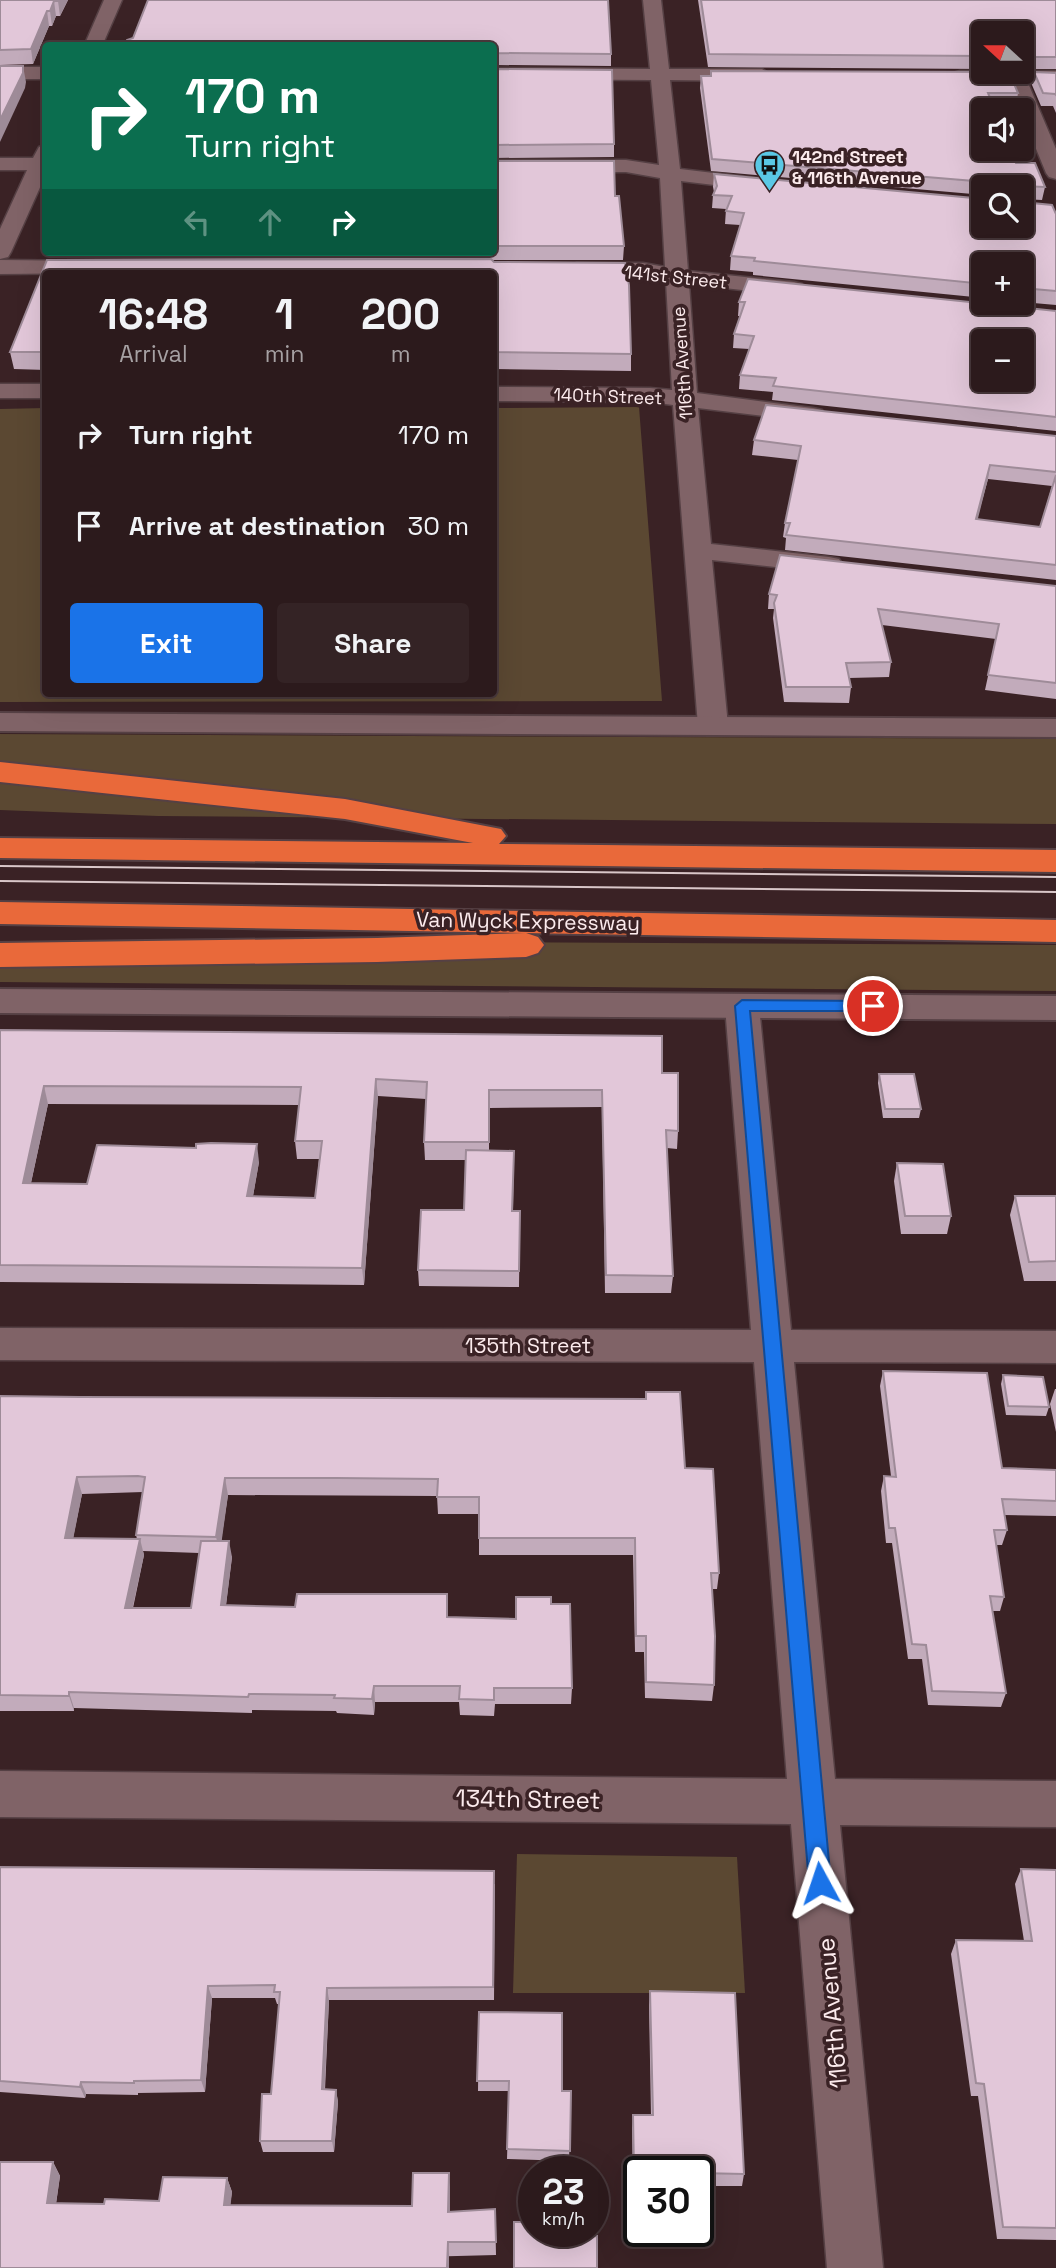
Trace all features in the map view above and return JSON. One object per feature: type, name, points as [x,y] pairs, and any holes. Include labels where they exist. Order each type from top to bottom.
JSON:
[{"type":"highway","points":[[0,772],[345,809],[598,856]]},
{"type":"highway","points":[[0,848],[1056,861]]},
{"type":"highway","name":"Van Wyck Expressway","points":[[0,913],[1056,931]]},
{"type":"highway","points":[[0,955],[377,950],[981,930]]},
{"type":"main road","points":[[0,722],[1056,728]]},
{"type":"main road","points":[[0,1001],[1056,1008]]},
{"type":"street","points":[[95,42],[113,0]]},
{"type":"street","name":"116th Avenue","points":[[652,0],[670,172],[685,400],[713,726]]},
{"type":"street","points":[[0,73],[42,73]]},
{"type":"street","points":[[497,74],[779,76]]},
{"type":"street","points":[[946,76],[971,76]]},
{"type":"street","points":[[1034,77],[1056,77]]},
{"type":"street","points":[[1019,84],[1056,173]]},
{"type":"street","points":[[0,164],[42,159]]},
{"type":"street","points":[[0,252],[42,163]]},
{"type":"street","points":[[497,166],[626,166],[710,180],[778,186]]},
{"type":"street","points":[[0,267],[120,268]]},
{"type":"street","name":"141st Street","points":[[561,270],[643,270],[821,292]]},
{"type":"street","points":[[0,391],[42,391]]},
{"type":"street","name":"140th Street","points":[[497,394],[650,394],[841,418]]},
{"type":"street","points":[[697,550],[854,567]]},
{"type":"street","name":"116th Avenue","points":[[742,1006],[855,2268]]},
{"type":"street","name":"135th Street","points":[[0,1344],[1056,1347]]},
{"type":"street","name":"134th Street","points":[[0,1794],[1056,1804]]},
{"type":"shaded area","points":[[639,407],[662,701],[0,702],[0,409],[42,408],[42,697],[497,697],[497,408]]},
{"type":"shaded area","points":[[0,734],[1056,739],[1056,824],[158,816],[0,810]]},
{"type":"shaded area","points":[[265,941],[1056,945],[1056,991],[0,982],[0,953]]},
{"type":"shaded area","points":[[517,1854],[737,1857],[745,1993],[513,1993]]},
{"type":"building","points":[[0,0],[59,0],[54,1],[50,11],[47,11],[31,49],[0,50]]},
{"type":"building","points":[[148,0],[608,0],[611,54],[497,53],[497,42],[126,42],[133,38]]},
{"type":"building","points":[[701,0],[1056,0],[1056,57],[1034,57],[1034,21],[971,21],[971,56],[709,54]]},
{"type":"building","points":[[0,66],[23,66],[23,73],[0,120]]},
{"type":"building","points":[[497,69],[612,70],[614,144],[497,145]]},
{"type":"building","points":[[711,71],[971,72],[971,84],[1014,84],[1018,93],[988,93],[990,98],[971,98],[971,161],[1035,163],[1045,187],[1034,187],[1034,175],[971,175],[971,181],[712,159],[701,76],[711,76]]},
{"type":"building","points":[[1034,72],[1056,73],[1056,95],[1043,93]]},
{"type":"building","points":[[497,161],[614,161],[615,196],[619,196],[624,246],[497,246]]},
{"type":"building","points":[[714,174],[971,198],[971,238],[1034,238],[1034,203],[1052,205],[1056,214],[1056,291],[1034,289],[1034,252],[971,252],[971,283],[754,261],[755,258],[731,256],[744,213],[726,211],[732,196],[713,195],[717,186]]},
{"type":"building","points":[[491,259],[494,262],[625,263],[629,285],[631,354],[497,352],[497,270],[43,270],[47,260]]},
{"type":"building","points":[[42,272],[42,352],[10,352]]},
{"type":"building","points":[[748,279],[971,302],[971,315],[1034,315],[1034,309],[1056,311],[1056,417],[773,386],[776,378],[740,375],[754,336],[734,334],[745,302],[739,302]]},
{"type":"building","points":[[766,405],[1056,436],[1056,472],[990,465],[976,519],[1040,527],[1056,475],[1056,565],[786,535],[790,523],[785,523],[801,446],[754,440]]},
{"type":"building","points":[[780,555],[1056,586],[1056,683],[988,675],[999,624],[878,609],[891,662],[846,663],[851,687],[786,687],[774,603],[777,595],[769,594]]},
{"type":"building","points":[[0,1030],[662,1036],[662,1073],[678,1073],[678,1131],[666,1130],[673,1276],[606,1275],[602,1090],[489,1090],[489,1142],[424,1142],[427,1082],[376,1079],[362,1268],[0,1265]],"holes":[[[44,1086],[301,1087],[295,1141],[322,1141],[315,1198],[247,1196],[257,1144],[211,1143],[196,1144],[196,1148],[97,1145],[87,1184],[23,1183]]]},
{"type":"building","points":[[879,1074],[914,1074],[921,1109],[885,1109]]},
{"type":"building","points":[[466,1150],[514,1151],[512,1211],[520,1211],[519,1271],[418,1270],[421,1210],[464,1210]]},
{"type":"building","points":[[897,1163],[943,1164],[951,1216],[905,1216]]},
{"type":"building","points":[[1015,1196],[1056,1196],[1056,1261],[1029,1262]]},
{"type":"building","points":[[883,1371],[987,1373],[1002,1468],[1056,1470],[1056,1501],[1002,1499],[1007,1530],[994,1530],[1004,1597],[990,1596],[1006,1693],[932,1691],[926,1645],[912,1644],[895,1528],[889,1528],[884,1476],[896,1477]]},
{"type":"building","points":[[1003,1375],[1043,1377],[1049,1407],[1008,1406]]},
{"type":"building","points":[[646,1392],[680,1392],[685,1468],[713,1469],[719,1573],[711,1573],[715,1636],[714,1685],[646,1682],[646,1636],[636,1636],[635,1538],[479,1538],[479,1497],[437,1497],[438,1479],[337,1478],[225,1478],[216,1537],[136,1535],[145,1477],[138,1476],[77,1477],[65,1538],[140,1539],[125,1608],[191,1608],[201,1541],[229,1541],[221,1605],[295,1607],[297,1594],[447,1594],[447,1617],[516,1619],[516,1597],[551,1597],[551,1604],[570,1604],[572,1688],[494,1688],[494,1700],[459,1699],[460,1686],[374,1686],[372,1699],[334,1698],[335,1695],[249,1694],[248,1697],[69,1692],[69,1696],[0,1695],[0,1396],[646,1399]]},
{"type":"building","points":[[0,1867],[494,1871],[493,1987],[327,1988],[322,2089],[336,2090],[332,2141],[260,2141],[262,2094],[271,2094],[280,1992],[274,1992],[275,1985],[208,1986],[201,2080],[81,2082],[80,2087],[0,2081]]},
{"type":"building","points":[[1021,1869],[1056,1870],[1056,2228],[1003,2227],[984,2084],[976,2083],[956,1940],[1032,1941]]},
{"type":"building","points":[[650,1991],[735,1993],[744,2174],[714,2173],[714,2156],[634,2156],[633,2115],[653,2115]]},
{"type":"building","points":[[479,2012],[562,2013],[562,2091],[571,2091],[570,2151],[507,2149],[509,2081],[477,2081]]},
{"type":"building","points":[[0,2162],[53,2162],[47,2203],[104,2204],[105,2199],[159,2201],[163,2177],[227,2178],[224,2205],[412,2206],[413,2173],[449,2173],[448,2212],[495,2209],[496,2242],[448,2242],[447,2268],[0,2268]]},
{"type":"building","points":[[514,2222],[518,2222],[518,2247],[597,2247],[597,2268],[514,2268]]},
{"type":"tram line","points":[[0,866],[1056,877]]},
{"type":"tram line","points":[[0,881],[1056,892]]},
{"type":"place","name":"142nd Street & 116th Avenue","points":[[769,193]]},
{"type":"route","points":[[820,1883],[742,1006],[873,1006]]}]
